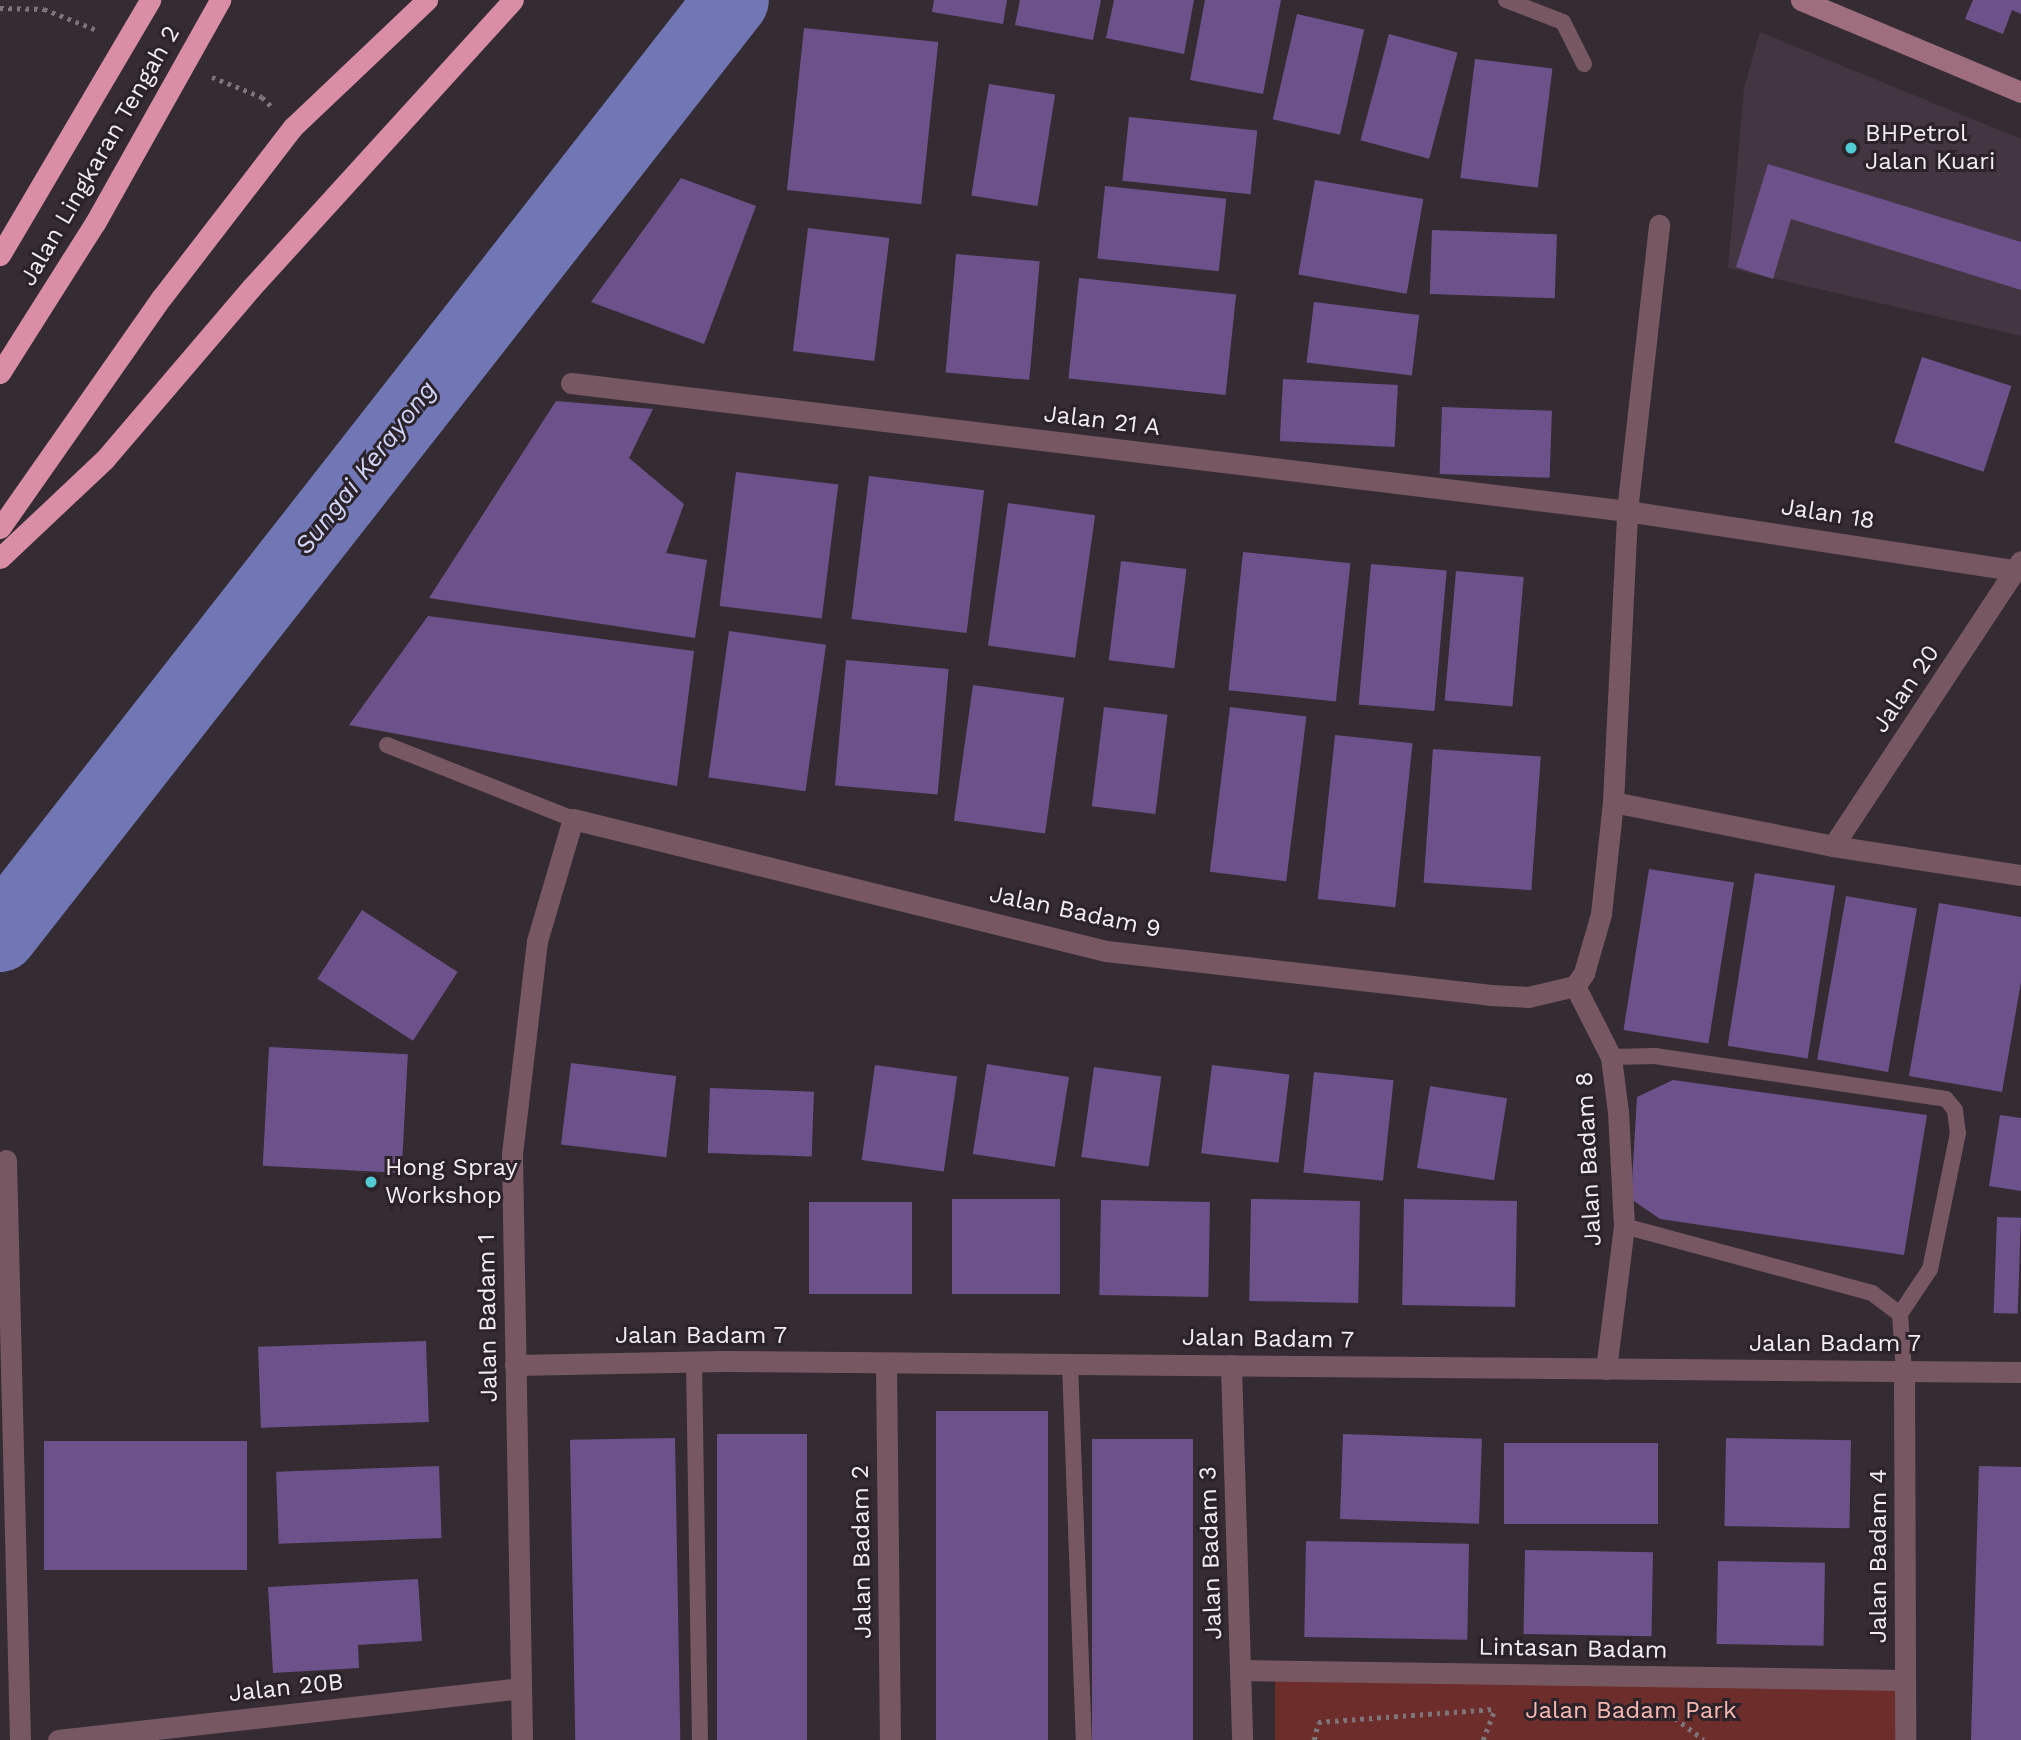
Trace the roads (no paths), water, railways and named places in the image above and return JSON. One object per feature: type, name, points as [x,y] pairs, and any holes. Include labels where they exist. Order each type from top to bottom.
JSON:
[{"type":"highway","name":"Jalan Lingkaran Tengah 2","points":[[0,254],[150,0]]},
{"type":"highway","name":"Jalan Lingkaran Tengah 2","points":[[0,373],[95,223],[220,0]]},
{"type":"highway","points":[[0,527],[162,297],[293,127],[428,0]]},
{"type":"highway","points":[[0,558],[105,459],[269,267],[513,0]]},
{"type":"street","points":[[1801,0],[2021,92]]},
{"type":"street","points":[[1575,986],[1584,973],[1601,914],[1613,802],[1627,511],[1659,225]]},
{"type":"street","name":"Jalan 21 A","points":[[571,383],[1627,511]]},
{"type":"street","name":"Jalan 18","points":[[1627,511],[2020,567]]},
{"type":"street","name":"Jalan 20","points":[[1833,846],[2020,567]]},
{"type":"street","points":[[1613,802],[1833,846],[2021,875]]},
{"type":"street","name":"Jalan Badam 9","points":[[573,819],[1106,951],[1490,995],[1528,997],[1575,986]]},
{"type":"street","name":"Jalan Badam 1","points":[[522,1740],[512,1154],[537,941],[573,819]]},
{"type":"street","name":"Jalan Badam 8","points":[[1575,986],[1596,1033],[1611,1057],[1624,1226],[1606,1369]]},
{"type":"street","points":[[6,1160],[20,1740]]},
{"type":"street","name":"Jalan Badam 7","points":[[515,1365],[694,1361],[2021,1372]]},
{"type":"street","name":"Jalan Badam 2","points":[[886,1363],[890,1740]]},
{"type":"street","name":"Jalan Badam 3","points":[[1231,1365],[1242,1740]]},
{"type":"street","name":"Jalan Badam 4","points":[[1904,1371],[1905,1740]]},
{"type":"street","name":"Lintasan Badam","points":[[1241,1670],[1905,1680]]},
{"type":"street","name":"Jalan 20B","points":[[58,1740],[520,1688]]},
{"type":"lane","points":[[1506,0],[1563,22],[1584,64]]},
{"type":"lane","points":[[387,745],[573,819]]},
{"type":"lane","points":[[1611,1057],[1655,1056],[1945,1100],[1955,1110],[1958,1133],[1930,1269],[1900,1314],[1904,1371]]},
{"type":"lane","points":[[1624,1226],[1872,1293],[1900,1314]]},
{"type":"lane","points":[[694,1361],[700,1740]]},
{"type":"lane","points":[[1070,1364],[1084,1740]]},
{"type":"waterway","name":"Sungai Kerayong","points":[[0,935],[732,0]]},
{"type":"place","name":"BHPetrol Jalan Kuari","points":[[1851,148]]},
{"type":"place","name":"Hong Spray Workshop","points":[[371,1182]]},
{"type":"park label","name":"Jalan Badam Park","points":[[1631,1711]]}]
